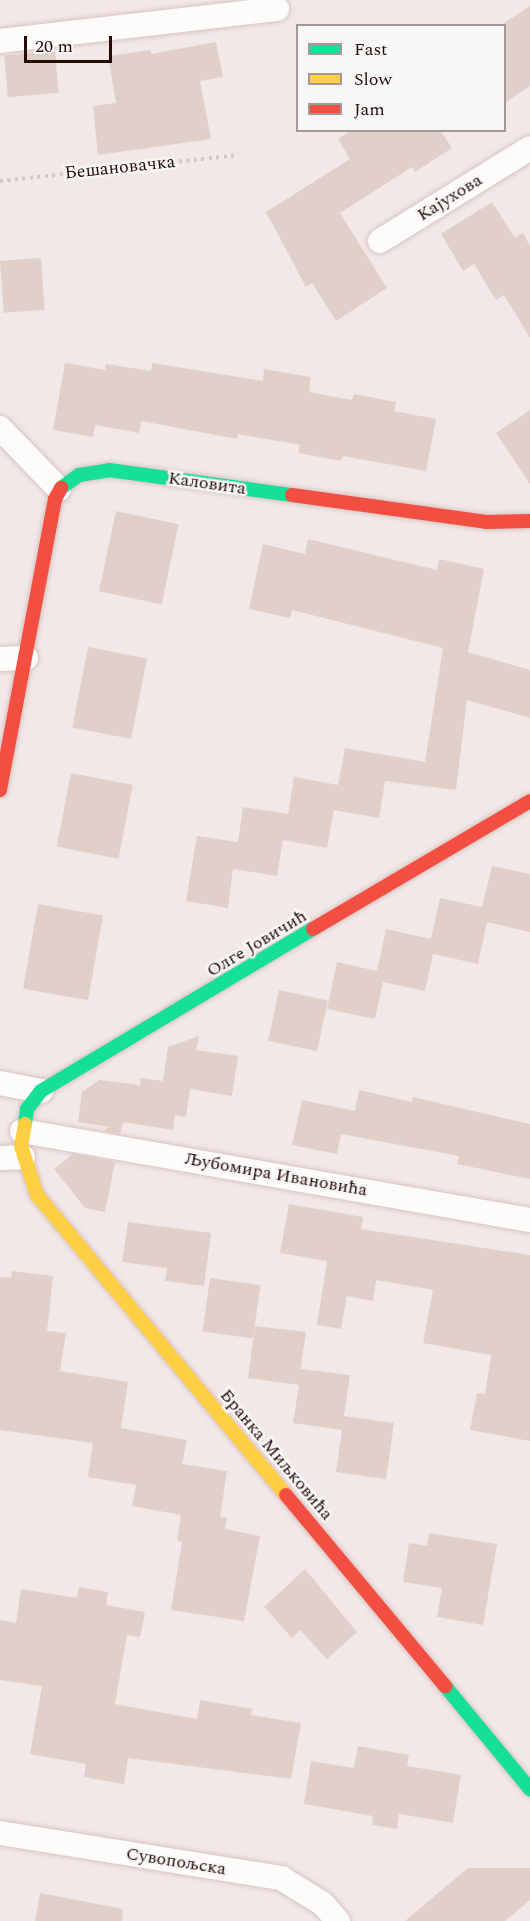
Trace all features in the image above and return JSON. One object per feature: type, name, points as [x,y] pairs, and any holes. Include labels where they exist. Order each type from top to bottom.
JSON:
[{"type":"street","points":[[0,41],[277,9]]},
{"type":"street","name":"Кајухова","points":[[380,241],[526,158]]},
{"type":"street","points":[[0,428],[59,489],[49,523],[0,790]]},
{"type":"street","name":"Каловита","points":[[59,489],[79,475],[109,470],[486,522],[518,524],[530,520]]},
{"type":"street","points":[[0,659],[26,658]]},
{"type":"street","name":"Олге Јовичић","points":[[22,1131],[27,1109],[40,1091],[530,801]]},
{"type":"street","points":[[0,1083],[40,1091]]},
{"type":"street","name":"Бранка Миљковића","points":[[22,1131],[11,1158],[37,1195],[530,1789]]},
{"type":"street","name":"Љубомира Ивановића","points":[[22,1131],[530,1220]]},
{"type":"street","name":"Сувопољска","points":[[0,1833],[281,1878],[323,1904],[338,1921]]},
{"type":"path","name":"Бешановачка","points":[[0,181],[239,155]]},
{"type":"building","points":[[530,6],[530,86],[506,102],[506,24],[504,23]]},
{"type":"building","points":[[216,42],[223,77],[200,81],[211,139],[98,155],[93,106],[116,103],[108,56],[151,50],[151,54]]},
{"type":"building","points":[[55,51],[59,93],[8,97],[4,55]]},
{"type":"building","points":[[349,132],[441,132],[452,148],[415,172],[412,167],[340,213],[387,288],[336,321],[312,283],[306,287],[266,212],[350,159],[338,139]]},
{"type":"building","points":[[492,202],[515,238],[523,233],[530,246],[530,338],[504,295],[496,300],[474,264],[463,271],[441,234]]},
{"type":"building","points":[[41,258],[45,310],[4,313],[0,261]]},
{"type":"building","points":[[65,363],[105,370],[106,364],[151,371],[152,363],[263,381],[264,369],[311,377],[309,392],[352,400],[354,394],[396,402],[394,411],[436,419],[426,471],[343,456],[341,461],[298,453],[300,445],[238,434],[237,439],[141,421],[139,433],[95,425],[93,437],[53,430]]},
{"type":"building","points":[[530,410],[530,484],[496,433]]},
{"type":"building","points":[[116,511],[179,524],[162,605],[99,591]]},
{"type":"building","points":[[308,539],[437,570],[439,559],[484,569],[468,652],[530,670],[530,718],[467,700],[456,790],[385,781],[379,818],[334,810],[327,848],[283,840],[277,876],[233,869],[228,908],[186,901],[197,836],[238,842],[243,807],[288,814],[294,777],[338,785],[345,748],[425,762],[443,648],[292,610],[290,618],[249,609],[263,544],[305,554]]},
{"type":"building","points":[[88,647],[147,658],[131,739],[72,727]]},
{"type":"building","points":[[71,773],[133,785],[119,859],[57,847]]},
{"type":"building","points":[[492,866],[530,874],[530,932],[487,922],[478,964],[433,954],[425,991],[383,982],[375,1019],[327,1009],[337,962],[377,971],[386,929],[431,939],[440,898],[482,907]]},
{"type":"building","points":[[38,904],[103,915],[88,1000],[23,989]]},
{"type":"building","points":[[279,990],[328,1000],[317,1051],[268,1041]]},
{"type":"building","points":[[199,1036],[196,1050],[238,1056],[232,1096],[190,1089],[186,1117],[175,1115],[173,1130],[123,1122],[120,1134],[104,1131],[109,1127],[78,1122],[82,1092],[99,1080],[140,1085],[141,1078],[163,1081],[168,1047]]},
{"type":"building","points":[[359,1090],[412,1102],[413,1097],[530,1124],[530,1179],[457,1164],[459,1156],[341,1134],[337,1154],[292,1145],[302,1100],[355,1111]]},
{"type":"building","points":[[73,1154],[115,1162],[105,1212],[85,1208],[54,1169]]},
{"type":"building","points":[[289,1204],[363,1217],[361,1229],[530,1255],[530,1441],[470,1430],[477,1393],[485,1394],[491,1355],[423,1343],[433,1290],[376,1280],[373,1301],[347,1296],[341,1329],[317,1325],[327,1261],[280,1253]]},
{"type":"building","points":[[128,1222],[211,1233],[204,1286],[165,1281],[167,1268],[122,1262]]},
{"type":"building","points":[[12,1271],[53,1276],[47,1331],[66,1333],[60,1371],[128,1382],[121,1428],[187,1440],[182,1464],[227,1471],[220,1517],[227,1518],[225,1529],[260,1536],[244,1621],[171,1610],[182,1542],[177,1541],[181,1515],[132,1506],[136,1485],[88,1477],[93,1443],[0,1430],[0,1277],[11,1278]]},
{"type":"building","points":[[210,1278],[261,1285],[253,1339],[202,1331]]},
{"type":"building","points":[[255,1326],[306,1332],[300,1373],[301,1369],[350,1375],[344,1416],[394,1423],[386,1479],[336,1472],[342,1430],[293,1423],[299,1385],[248,1378]]},
{"type":"building","points":[[429,1533],[497,1544],[483,1625],[437,1617],[442,1588],[403,1582],[409,1543],[427,1546]]},
{"type":"building","points":[[305,1569],[357,1632],[327,1659],[300,1630],[292,1638],[264,1607]]},
{"type":"building","points":[[79,1587],[108,1592],[106,1605],[145,1612],[140,1637],[127,1635],[115,1704],[197,1719],[200,1700],[252,1709],[251,1715],[301,1723],[291,1779],[128,1758],[124,1784],[84,1777],[86,1764],[30,1754],[42,1686],[0,1680],[0,1620],[16,1623],[21,1589],[77,1598]]},
{"type":"building","points":[[358,1746],[409,1755],[407,1766],[461,1775],[453,1823],[399,1814],[397,1829],[372,1825],[373,1816],[304,1804],[311,1761],[354,1768]]},
{"type":"building","points":[[468,1868],[530,1868],[530,1900],[505,1921],[405,1921]]},
{"type":"building","points":[[40,1893],[123,1909],[122,1921],[35,1921]]},
{"type":"traffic: fast","points":[[61,488],[79,475],[109,470],[292,495]]},
{"type":"traffic: fast","points":[[25,1124],[27,1109],[41,1091],[313,929]]},
{"type":"traffic: fast","points":[[445,1686],[530,1789]]},
{"type":"traffic: slow","points":[[25,1124],[21,1146],[37,1195],[286,1495]]},
{"type":"traffic: jam","points":[[0,790],[55,499],[61,488]]},
{"type":"traffic: jam","points":[[292,495],[486,522],[530,521]]},
{"type":"traffic: jam","points":[[313,929],[530,801]]},
{"type":"traffic: jam","points":[[286,1495],[445,1686]]}]
